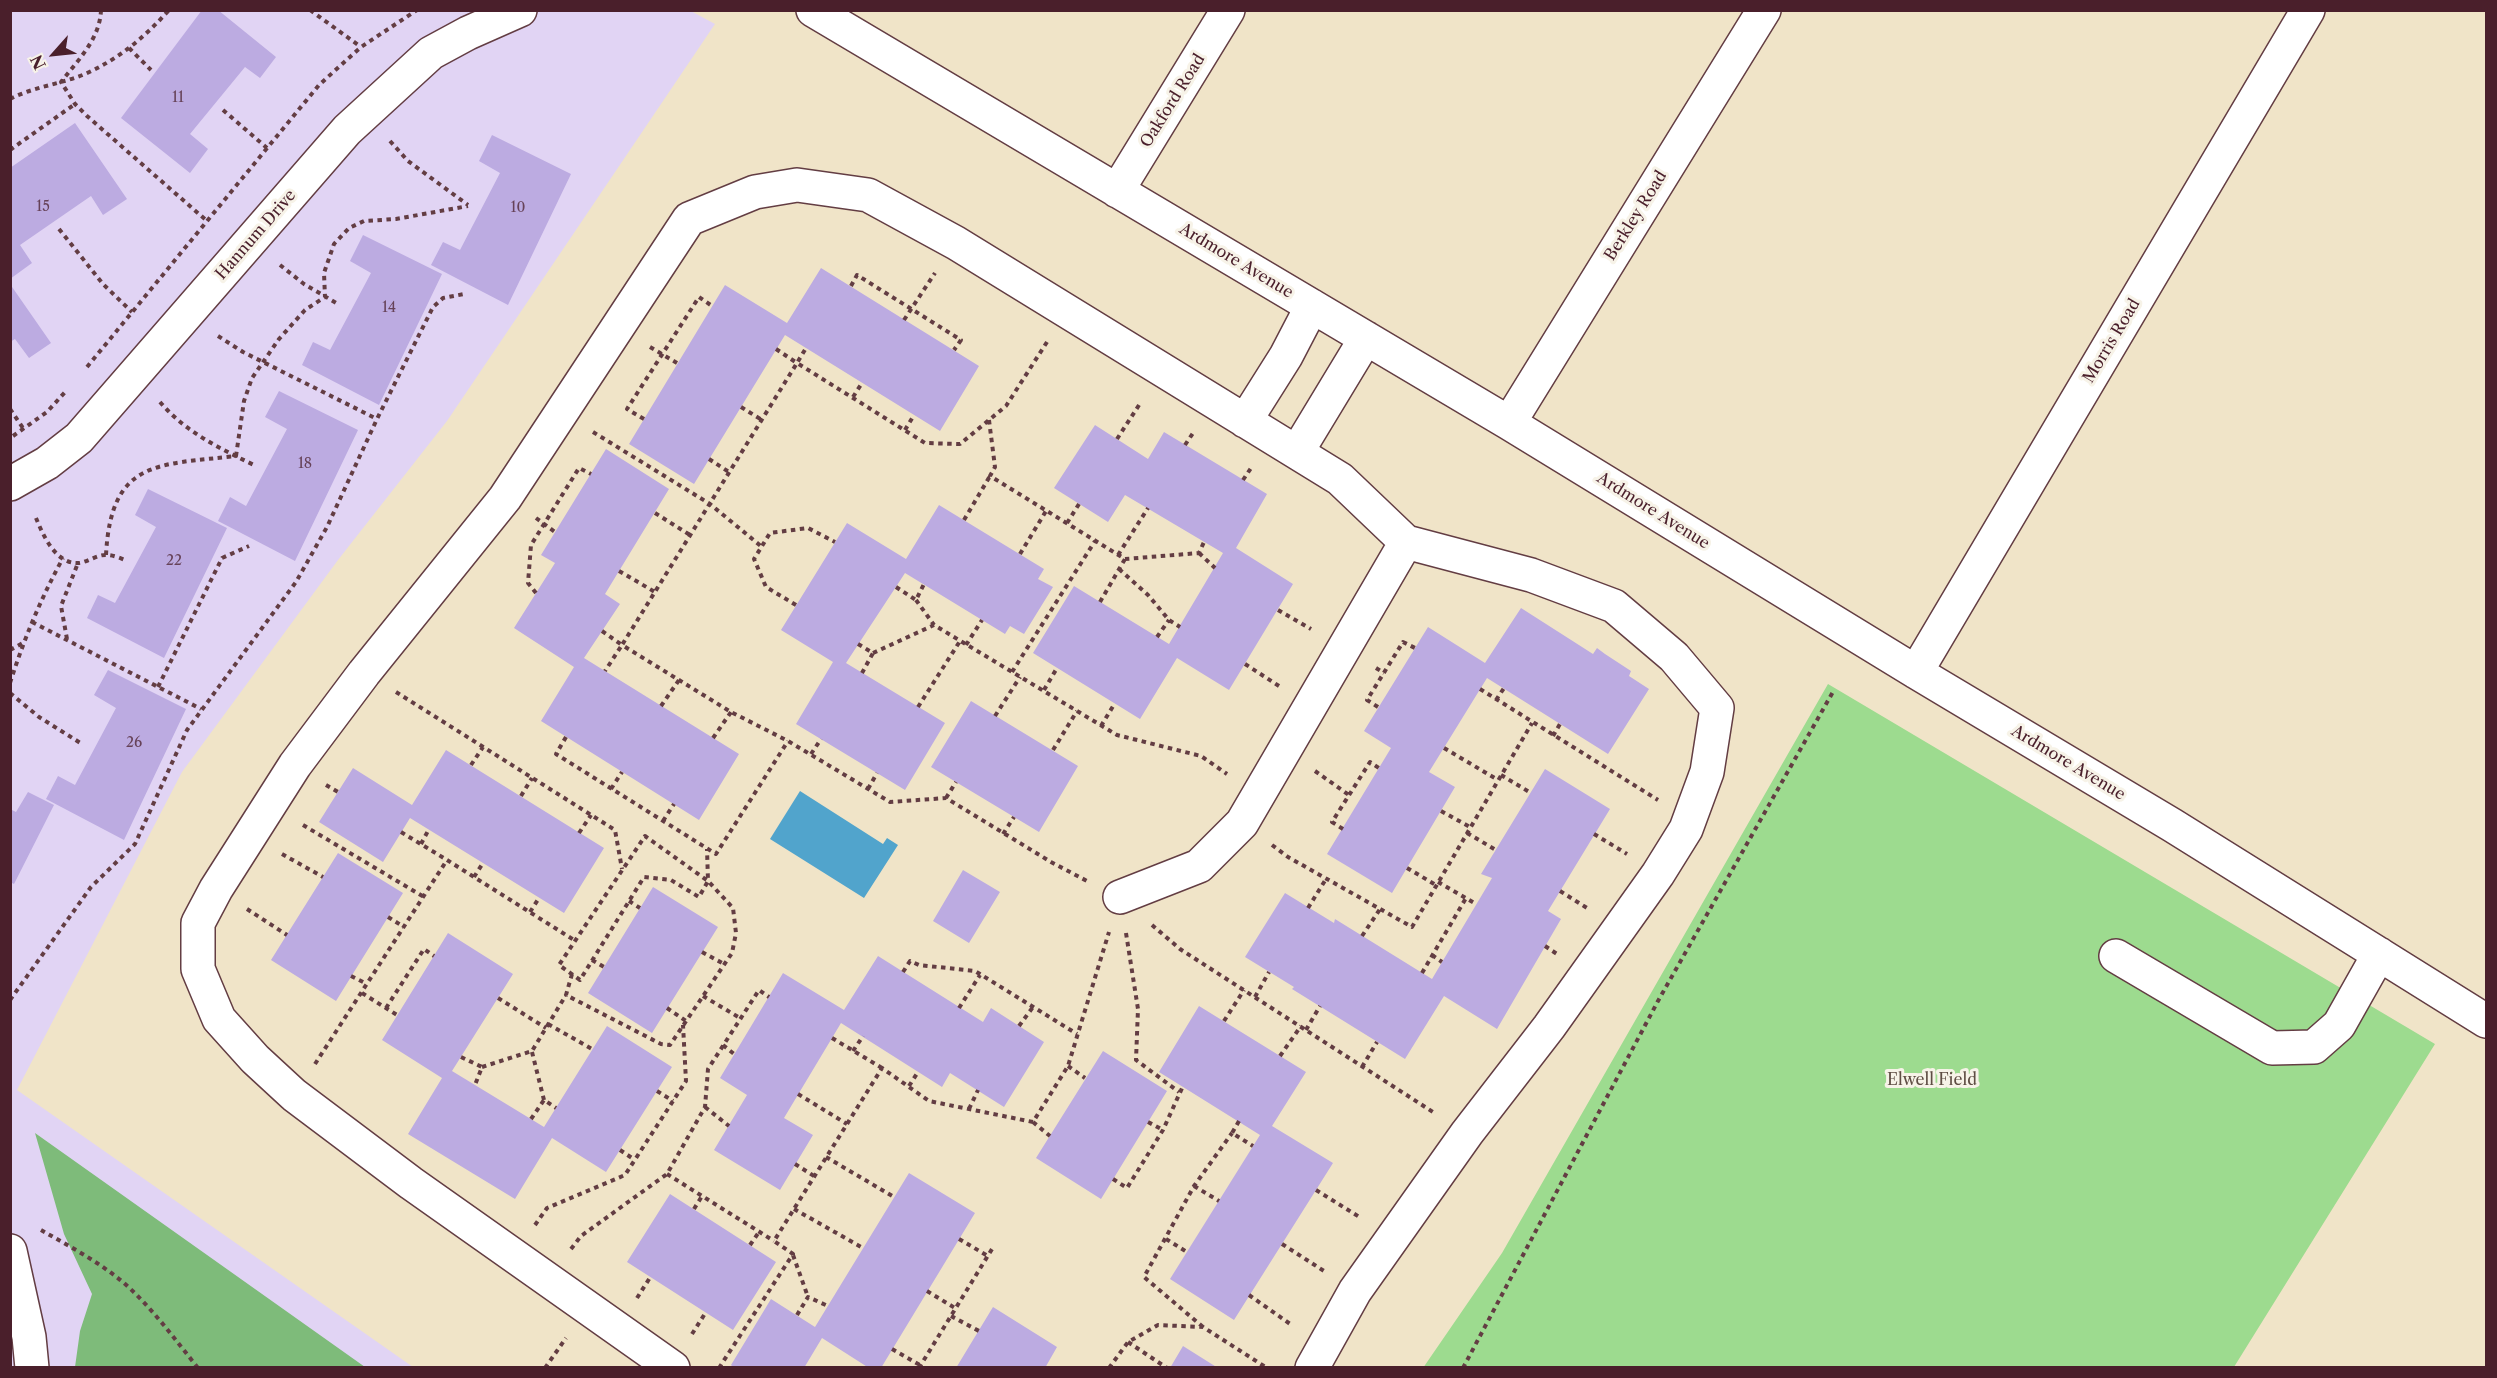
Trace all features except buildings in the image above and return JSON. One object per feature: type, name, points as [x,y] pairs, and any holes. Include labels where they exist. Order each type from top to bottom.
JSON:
[{"type":"street","name":"Hannum Drive","points":[[10,484],[47,463],[79,438],[347,130],[390,90],[431,53],[468,33],[520,10]]},
{"type":"street","name":"Ardmore Avenue","points":[[813,10],[1509,423],[2181,831],[2487,1022]]},
{"type":"street","name":"Oakford Road","points":[[1117,191],[1228,10]]},
{"type":"street","name":"Berkley Road","points":[[1509,423],[1764,10]]},
{"type":"street","name":"Morris Road","points":[[1916,672],[2308,10]]},
{"type":"street","points":[[673,1368],[411,1183],[294,1095],[255,1059],[219,1019],[198,969],[198,923],[216,889],[295,765],[364,673],[505,498],[689,219],[755,192],[797,185],[868,195],[956,243],[1340,479],[1406,542],[1531,575],[1614,606],[1674,657],[1717,708],[1707,772],[1686,829],[1658,874],[1549,1027],[1467,1133],[1354,1291],[1317,1357]]},
{"type":"street","points":[[1245,421],[1286,356],[1312,306]]},
{"type":"street","points":[[1297,452],[1366,338]]},
{"type":"street","points":[[1120,897],[1199,866],[1250,809],[1406,542]]},
{"type":"street","points":[[2116,956],[2272,1048],[2314,1047],[2339,1025],[2379,954]]},
{"type":"street","points":[[10,1251],[29,1336],[32,1368]]},
{"type":"path","points":[[61,82],[90,45],[100,21],[101,10]]},
{"type":"path","points":[[10,99],[61,82],[104,64],[146,36],[169,10]]},
{"type":"path","points":[[310,10],[361,47]]},
{"type":"path","points":[[83,372],[319,85],[361,47],[417,10]]},
{"type":"path","points":[[129,48],[151,69]]},
{"type":"path","points":[[61,82],[75,104],[207,221]]},
{"type":"path","points":[[10,150],[75,104]]},
{"type":"path","points":[[223,111],[267,148]]},
{"type":"path","points":[[325,297],[324,273],[334,244],[349,228],[364,221],[396,219],[468,206],[408,160],[386,136]]},
{"type":"path","points":[[59,229],[103,284],[132,312]]},
{"type":"path","points":[[904,320],[956,243]]},
{"type":"path","points":[[282,268],[338,304]]},
{"type":"path","points":[[851,286],[857,275],[912,309],[961,340],[954,350]]},
{"type":"path","points":[[10,1000],[91,887],[135,844],[188,730],[201,709],[296,582],[327,527],[377,419],[433,307],[443,298],[464,294]]},
{"type":"path","points":[[236,456],[244,401],[252,378],[279,339],[306,310],[325,297]]},
{"type":"path","points":[[644,419],[627,409],[699,297],[712,306]]},
{"type":"path","points":[[776,349],[925,443],[960,444],[1006,406],[1067,311]]},
{"type":"path","points":[[223,339],[243,352],[377,419]]},
{"type":"path","points":[[605,671],[806,348]]},
{"type":"path","points":[[1117,439],[1162,369]]},
{"type":"path","points":[[853,398],[862,383]]},
{"type":"path","points":[[10,437],[47,412],[68,388]]},
{"type":"path","points":[[160,401],[175,418],[194,433],[256,466]]},
{"type":"path","points":[[741,407],[762,420]]},
{"type":"path","points":[[10,409],[23,428]]},
{"type":"path","points":[[561,413],[710,504],[762,547]]},
{"type":"path","points":[[905,430],[914,415]]},
{"type":"path","points":[[964,520],[995,467],[989,420]]},
{"type":"path","points":[[106,555],[107,528],[118,500],[131,479],[149,468],[236,456]]},
{"type":"path","points":[[709,459],[729,472]]},
{"type":"path","points":[[536,593],[528,584],[531,545],[579,468],[591,474]]},
{"type":"path","points":[[990,476],[1125,559],[1199,553],[1215,568]]},
{"type":"path","points":[[1067,523],[1079,504]]},
{"type":"path","points":[[1118,555],[1148,508]]},
{"type":"path","points":[[1020,554],[1046,511]]},
{"type":"path","points":[[655,513],[690,535]]},
{"type":"path","points":[[36,518],[45,538],[63,558],[78,563],[106,555],[125,560]]},
{"type":"path","points":[[796,605],[766,587],[754,559],[770,533],[808,528],[835,542]]},
{"type":"path","points":[[1012,672],[1095,541]]},
{"type":"path","points":[[1199,553],[1204,542]]},
{"type":"path","points":[[158,687],[222,558],[249,546]]},
{"type":"path","points":[[10,683],[23,643],[63,558]]},
{"type":"path","points":[[1100,602],[1125,559]]},
{"type":"path","points":[[67,640],[61,606],[78,563]]},
{"type":"path","points":[[1119,569],[1148,595],[1169,620],[1180,627]]},
{"type":"path","points":[[619,571],[655,592]]},
{"type":"path","points":[[916,600],[924,584]]},
{"type":"path","points":[[896,587],[916,600],[934,625],[1117,735],[1202,756],[1250,809],[1288,857],[1412,927],[1532,723]]},
{"type":"path","points":[[966,645],[982,620]]},
{"type":"path","points":[[1157,637],[1169,620]]},
{"type":"path","points":[[32,622],[201,709]]},
{"type":"path","points":[[862,673],[873,653],[934,625]]},
{"type":"path","points":[[602,632],[731,712],[811,754],[890,802],[946,798],[1050,862],[1120,897],[1180,949],[1467,1133]]},
{"type":"path","points":[[918,707],[960,641]]},
{"type":"path","points":[[1378,707],[1367,700],[1403,642],[1415,648]]},
{"type":"path","points":[[10,650],[23,643]]},
{"type":"path","points":[[858,644],[873,653]]},
{"type":"path","points":[[1043,691],[1057,668]]},
{"type":"path","points":[[364,673],[615,830],[622,869]]},
{"type":"path","points":[[995,716],[1020,677]]},
{"type":"path","points":[[661,706],[679,680]]},
{"type":"path","points":[[1496,700],[1504,688]]},
{"type":"path","points":[[1480,689],[1689,819]]},
{"type":"path","points":[[1463,1368],[1658,1001],[1834,690]]},
{"type":"path","points":[[10,693],[39,717],[82,744]]},
{"type":"path","points":[[1101,726],[1115,703]]},
{"type":"path","points":[[1053,750],[1077,711]]},
{"type":"path","points":[[713,738],[731,712]]},
{"type":"path","points":[[1553,736],[1560,724]]},
{"type":"path","points":[[566,737],[556,754],[716,854],[788,741]]},
{"type":"path","points":[[811,754],[821,739]]},
{"type":"path","points":[[471,765],[483,747]]},
{"type":"path","points":[[1444,748],[1498,780]]},
{"type":"path","points":[[1343,829],[1332,822],[1370,762],[1379,768]]},
{"type":"path","points":[[611,789],[622,772]]},
{"type":"path","points":[[868,789],[877,773]]},
{"type":"path","points":[[1501,775],[1531,793]]},
{"type":"path","points":[[521,796],[532,778]]},
{"type":"path","points":[[946,798],[956,782]]},
{"type":"path","points":[[269,804],[424,897]]},
{"type":"path","points":[[663,821],[674,804]]},
{"type":"path","points":[[1442,811],[1470,827]]},
{"type":"path","points":[[579,833],[591,814]]},
{"type":"path","points":[[1003,834],[1014,817]]},
{"type":"path","points":[[421,844],[429,829]]},
{"type":"path","points":[[401,832],[574,940]]},
{"type":"path","points":[[1467,832],[1496,850]]},
{"type":"path","points":[[250,835],[323,878]]},
{"type":"path","points":[[566,995],[661,1044],[670,1045],[732,952],[736,933],[733,908],[708,881],[645,836],[559,964],[580,980],[644,878],[671,880],[699,897],[708,881],[707,849]]},
{"type":"path","points":[[294,1095],[447,861]]},
{"type":"path","points":[[474,877],[483,863]]},
{"type":"path","points":[[1407,868],[1476,904]]},
{"type":"path","points":[[1308,908],[1326,879]]},
{"type":"path","points":[[216,889],[287,935]]},
{"type":"path","points":[[1033,1122],[1068,1066],[1120,897]]},
{"type":"path","points":[[1120,897],[1138,1009],[1136,1060],[1179,1092]]},
{"type":"path","points":[[530,913],[539,898]]},
{"type":"path","points":[[1422,973],[1466,898]]},
{"type":"path","points":[[629,902],[640,908]]},
{"type":"path","points":[[1362,936],[1380,909]]},
{"type":"path","points":[[388,917],[404,927]]},
{"type":"path","points":[[386,1008],[424,949],[434,956]]},
{"type":"path","points":[[702,952],[724,964]]},
{"type":"path","points":[[1432,955],[1442,962]]},
{"type":"path","points":[[592,960],[604,967]]},
{"type":"path","points":[[903,972],[910,961],[919,965],[975,971],[1077,1034]]},
{"type":"path","points":[[1255,997],[1269,972]]},
{"type":"path","points":[[461,1057],[482,1068],[532,1051],[566,995],[572,974]]},
{"type":"path","points":[[960,1008],[980,975]]},
{"type":"path","points":[[351,976],[367,984]]},
{"type":"path","points":[[549,1281],[581,1236],[668,1174],[705,1107],[708,1068],[759,990],[769,997]]},
{"type":"path","points":[[1224,1021],[1244,990]]},
{"type":"path","points":[[362,993],[397,1015]]},
{"type":"path","points":[[703,996],[741,1018]]},
{"type":"path","points":[[498,998],[592,1049]]},
{"type":"path","points":[[1019,1026],[1033,1006]]},
{"type":"path","points":[[1306,1030],[1320,1006]]},
{"type":"path","points":[[514,1255],[547,1208],[625,1175],[674,1101],[686,1081],[685,1023],[667,1008]]},
{"type":"path","points":[[1280,1056],[1301,1026]]},
{"type":"path","points":[[853,1051],[863,1036]]},
{"type":"path","points":[[832,1038],[882,1068],[930,1101],[1033,1122],[1050,1136]]},
{"type":"path","points":[[1362,1067],[1377,1042]]},
{"type":"path","points":[[723,1045],[734,1054]]},
{"type":"path","points":[[532,1051],[544,1100],[556,1108]]},
{"type":"path","points":[[1068,1066],[1085,1078]]},
{"type":"path","points":[[475,1085],[482,1068]]},
{"type":"path","points":[[774,1241],[882,1068]]},
{"type":"path","points":[[909,1087],[918,1072]]},
{"type":"path","points":[[1113,1179],[1127,1188],[1163,1130],[1183,1086]]},
{"type":"path","points":[[969,1109],[978,1090]]},
{"type":"path","points":[[657,1091],[674,1101]]},
{"type":"path","points":[[798,1094],[847,1124]]},
{"type":"path","points":[[531,1119],[544,1100]]},
{"type":"path","points":[[705,1107],[729,1126]]},
{"type":"path","points":[[1239,1121],[1194,1186],[1144,1277],[1203,1328],[1267,1368]]},
{"type":"path","points":[[1148,1122],[1163,1130]]},
{"type":"path","points":[[1232,1133],[1253,1146]]},
{"type":"path","points":[[620,1150],[635,1160]]},
{"type":"path","points":[[826,1157],[894,1197]]},
{"type":"path","points":[[795,1164],[814,1176]]},
{"type":"path","points":[[668,1174],[793,1254],[808,1297],[828,1306]]},
{"type":"path","points":[[1194,1186],[1219,1202]]},
{"type":"path","points":[[1316,1190],[1392,1238]]},
{"type":"path","points":[[694,1209],[702,1196]]},
{"type":"path","points":[[794,1209],[863,1248]]},
{"type":"path","points":[[32,1225],[84,1254],[123,1282],[156,1315],[198,1368]]},
{"type":"path","points":[[750,1245],[759,1232]]},
{"type":"path","points":[[959,1239],[988,1256]]},
{"type":"path","points":[[1166,1239],[1187,1252]]},
{"type":"path","points":[[1282,1244],[1354,1291]]},
{"type":"path","points":[[892,1349],[920,1366],[992,1249]]},
{"type":"path","points":[[719,1368],[793,1254]]},
{"type":"path","points":[[927,1291],[955,1308]]},
{"type":"path","points":[[1249,1295],[1317,1357]]},
{"type":"path","points":[[797,1315],[808,1297]]},
{"type":"path","points":[[951,1316],[979,1331]]},
{"type":"path","points":[[1108,1368],[1128,1342],[1158,1325],[1203,1328]]},
{"type":"path","points":[[1128,1342],[1167,1368]]},
{"type":"shaded area","points":[[689,10],[715,24],[447,421],[338,560],[182,772],[17,1090],[413,1367],[11,1367],[10,11]]},
{"type":"green space","name":"Elwell Field","points":[[1828,684],[2435,1044],[2234,1367],[1423,1368],[1502,1253]]},
{"type":"green space","points":[[35,1133],[365,1367],[75,1367],[80,1331],[92,1294],[64,1234]]},
{"type":"water","points":[[800,791],[883,844],[887,838],[898,845],[864,898],[770,839]]}]
